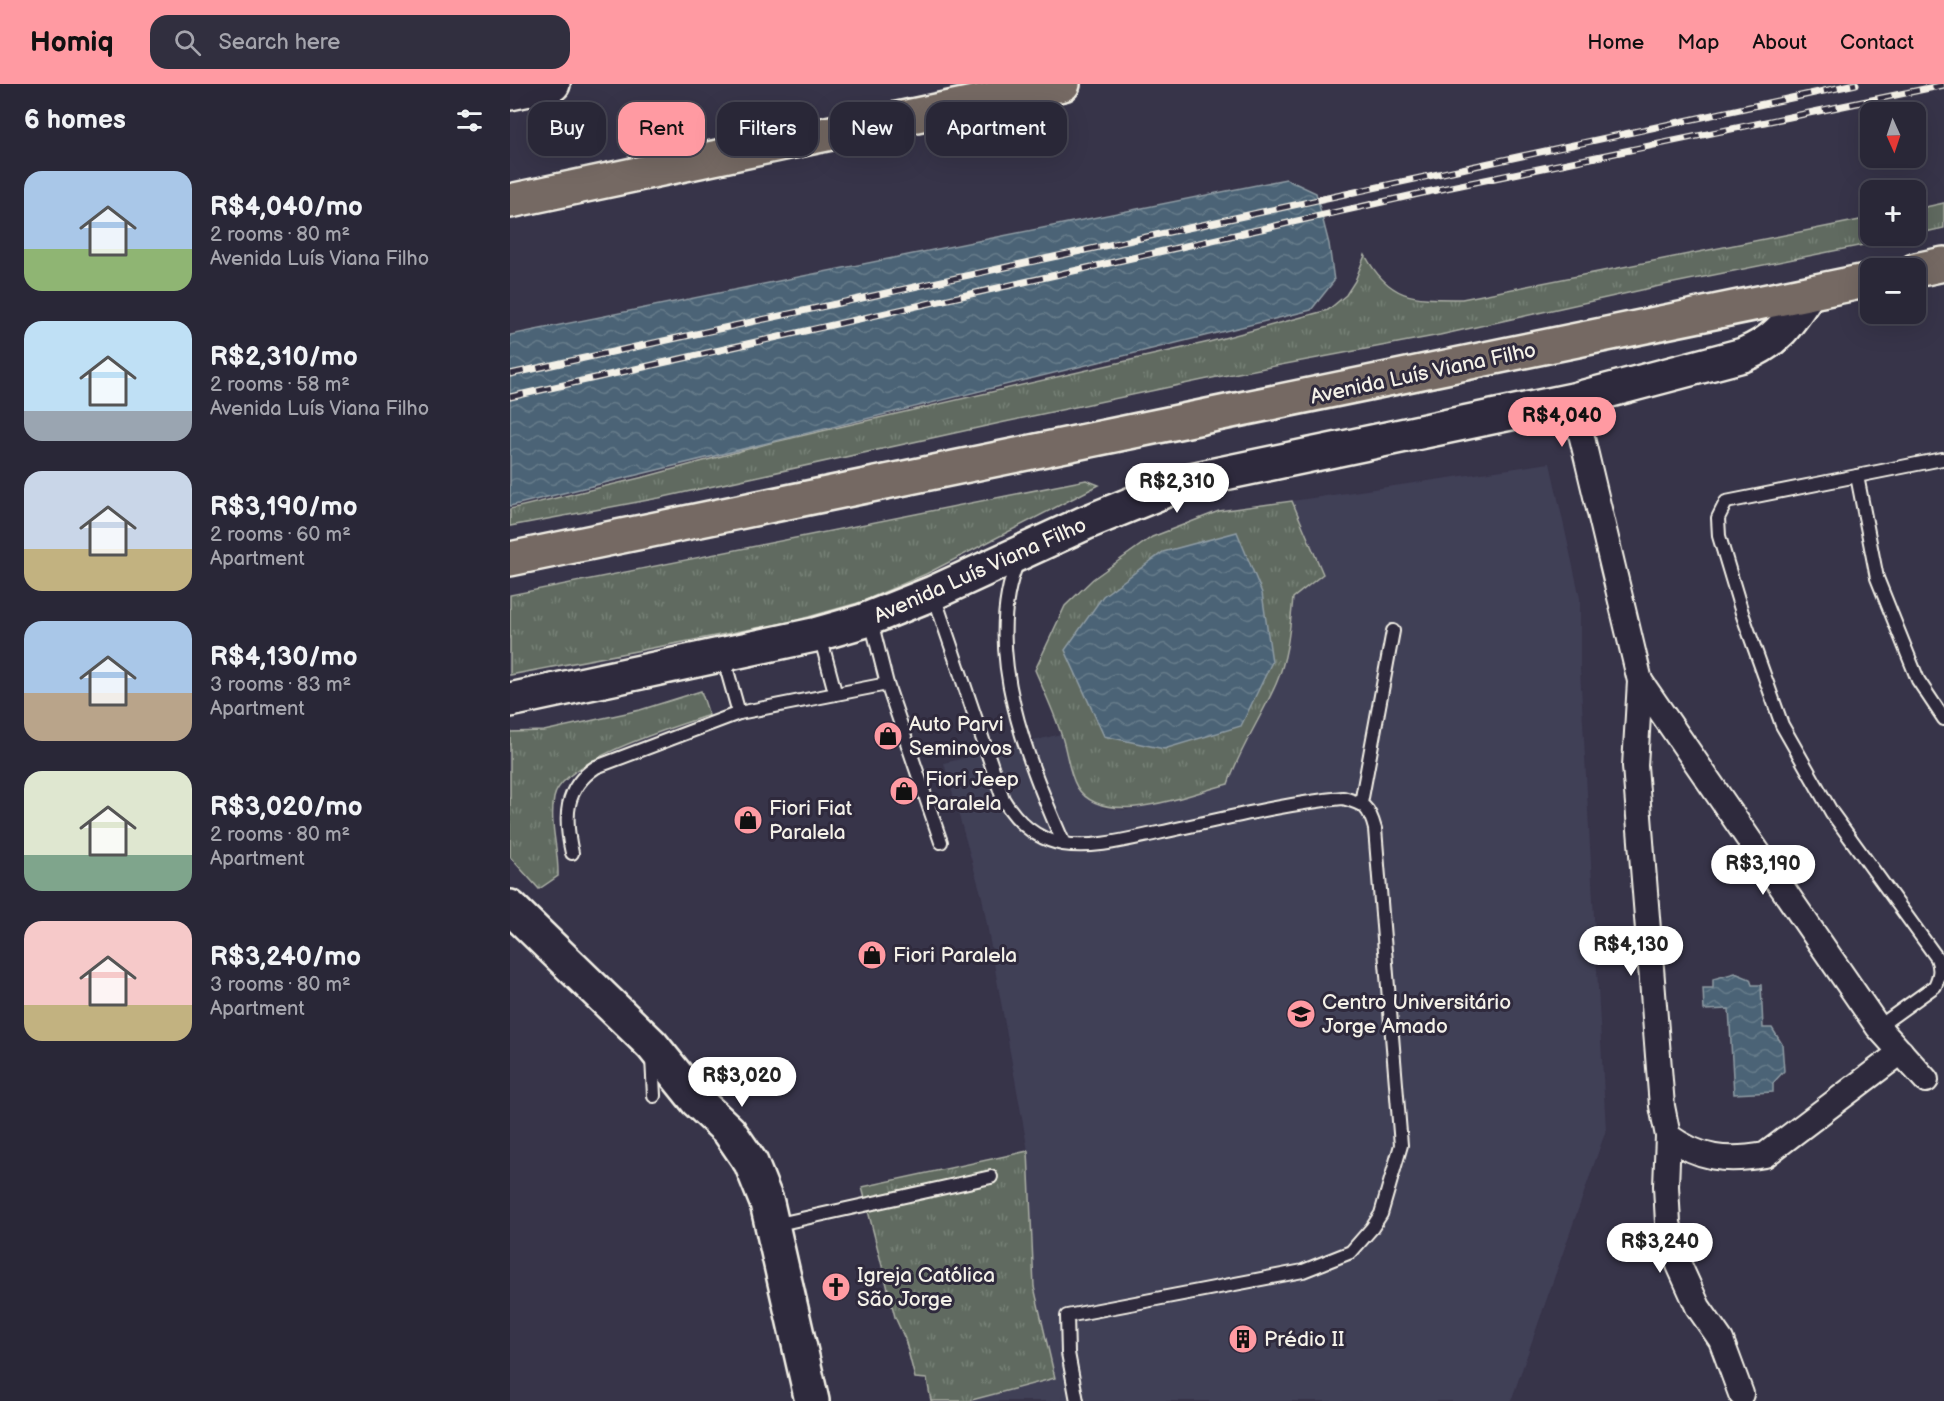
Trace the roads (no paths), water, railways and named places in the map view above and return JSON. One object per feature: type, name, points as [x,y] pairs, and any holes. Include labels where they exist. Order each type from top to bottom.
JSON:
[{"type":"highway","points":[[510,201],[1063,84]]},
{"type":"highway","points":[[1926,268],[1944,264]]},
{"type":"highway","name":"Avenida Luís Viana Filho","points":[[510,560],[1860,282]]},
{"type":"main road","points":[[510,93],[553,84]]},
{"type":"main road","name":"Avenida Luís Viana Filho","points":[[510,700],[819,634],[871,618],[1191,480],[1573,400],[1743,355],[1764,346],[1785,328],[1807,295]]},
{"type":"main road","points":[[510,907],[651,1045],[697,1101],[729,1131],[751,1163],[772,1225],[812,1401]]},
{"type":"street","points":[[1573,400],[1640,681],[1635,766],[1662,1106],[1668,1136],[1666,1186],[1668,1222],[1679,1265],[1698,1307],[1720,1340],[1741,1394]]},
{"type":"street","points":[[1640,681],[1878,1027],[1926,1080]]},
{"type":"street","points":[[1668,1136],[1690,1151],[1705,1155],[1741,1159],[1765,1155],[1901,1052]]},
{"type":"lane","points":[[1878,1027],[1935,986],[1940,976],[1940,966],[1937,958],[1832,813],[1782,725],[1743,616],[1719,536],[1718,518],[1726,502],[1942,459]]},
{"type":"lane","points":[[1857,476],[1877,578],[1918,680],[1944,719]]},
{"type":"lane","points":[[1022,552],[1008,583],[1004,651],[1009,683],[1026,742],[1064,844]]},
{"type":"lane","points":[[933,593],[1003,799],[1012,815],[1026,829],[1044,839],[1064,844],[1114,841],[1343,798],[1361,803],[1371,813],[1375,829],[1401,1145],[1381,1214],[1351,1252],[1304,1271],[1067,1316],[1068,1353],[1077,1401]]},
{"type":"lane","points":[[871,618],[887,684],[941,842]]},
{"type":"lane","points":[[1361,803],[1393,631]]},
{"type":"lane","points":[[819,634],[835,692]]},
{"type":"lane","points":[[723,655],[739,713]]},
{"type":"lane","points":[[572,853],[568,830],[569,805],[582,777],[613,759],[739,713],[835,692],[887,684]]},
{"type":"lane","points":[[651,1045],[654,1096]]},
{"type":"lane","points":[[772,1225],[991,1177]]},
{"type":"water","points":[[1286,179],[1316,193],[1329,244],[1334,281],[1311,310],[510,506],[510,335]]},
{"type":"water","points":[[1237,532],[1262,593],[1272,662],[1241,726],[1164,749],[1104,736],[1065,650],[1103,596],[1163,552]]},
{"type":"water","points":[[1735,973],[1750,979],[1752,985],[1761,985],[1763,1028],[1772,1028],[1782,1044],[1784,1071],[1773,1083],[1773,1092],[1734,1094],[1729,1009],[1704,1010],[1703,988],[1713,988],[1713,979]]},
{"type":"railway","points":[[510,374],[1856,84]]},
{"type":"railway","points":[[510,397],[1427,192],[1944,85]]},
{"type":"place","name":"Auto Parvi Seminovos","points":[[888,736]]},
{"type":"place","name":"Fiori Jeep Paralela","points":[[904,791]]},
{"type":"place","name":"Fiori Fiat Paralela","points":[[748,820]]},
{"type":"place","name":"Fiori Paralela","points":[[872,955]]},
{"type":"place","name":"Centro Universitário Jorge Amado","points":[[1301,1014]]},
{"type":"place","name":"Igreja Católica São Jorge","points":[[836,1287]]},
{"type":"place","name":"Prédio II","points":[[1243,1339]]}]
